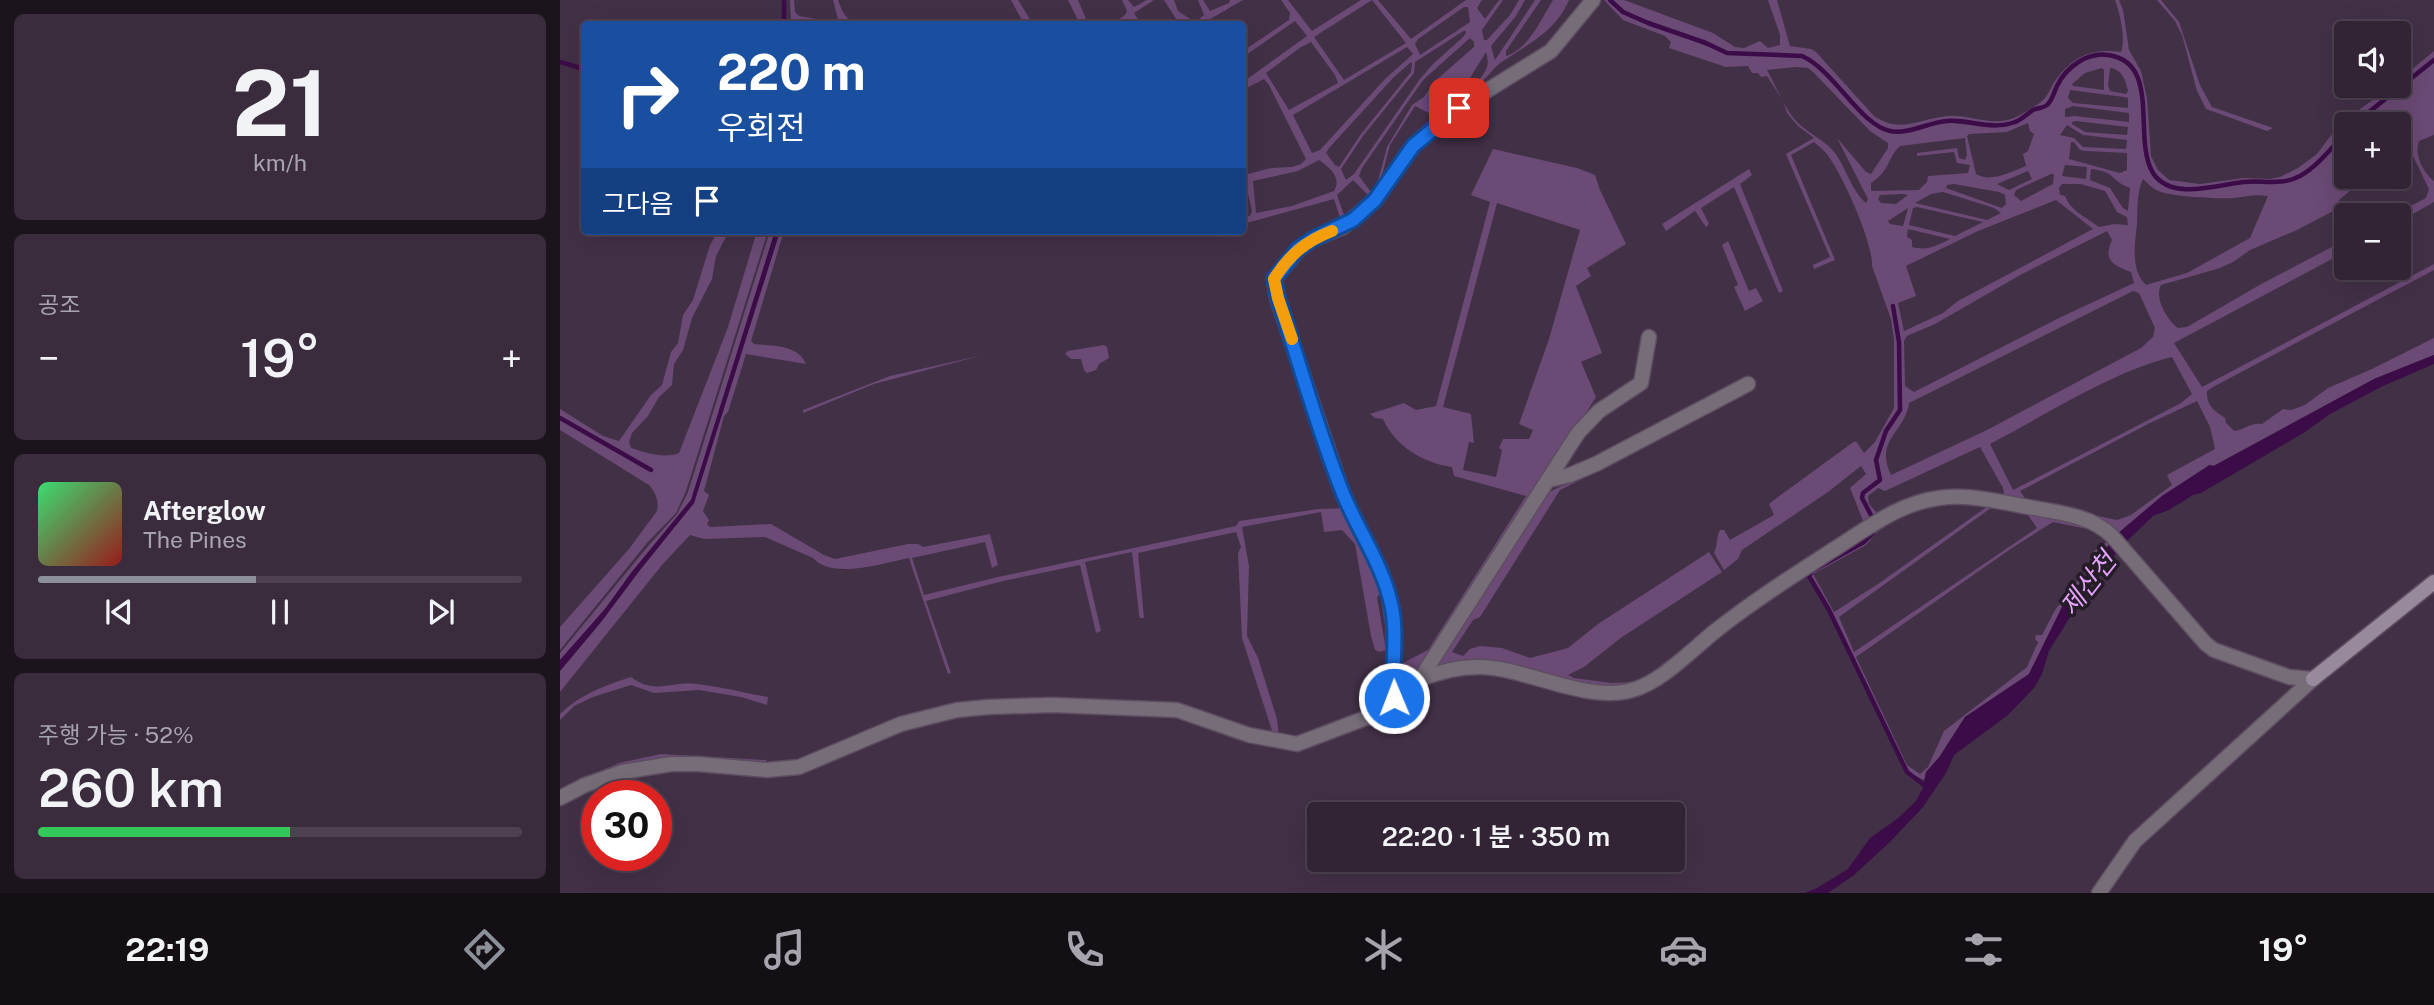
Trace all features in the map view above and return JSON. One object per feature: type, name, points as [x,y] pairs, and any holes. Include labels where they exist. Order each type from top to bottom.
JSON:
[{"type":"street","points":[[1394,698],[1394,628],[1389,596],[1381,571],[1344,497],[1274,279],[1298,249],[1353,220],[1375,200],[1413,146],[1439,123],[1551,51],[1593,0]]},
{"type":"street","points":[[1420,679],[1578,433],[1599,411],[1641,383],[1649,337]]},
{"type":"street","points":[[1549,480],[1596,464],[1748,384]]},
{"type":"street","points":[[560,798],[585,785],[622,772],[671,764],[767,770],[799,767],[901,724],[957,710],[1052,705],[1177,710],[1249,735],[1297,744],[1371,716],[1420,679],[1455,668],[1485,667],[1583,690],[1622,692],[1640,688],[1660,676],[1757,599],[1901,508],[1929,500],[1960,496],[2019,505],[2097,524],[2112,536],[2214,650],[2289,677],[2313,679]]},
{"type":"street","points":[[2099,893],[2135,841],[2313,679],[2434,582]]},
{"type":"shaded area","points":[[790,0],[794,0],[795,12],[799,16],[828,21],[798,20],[791,21]]},
{"type":"shaded area","points":[[833,0],[838,0],[848,18],[855,21],[835,21],[838,19]]},
{"type":"shaded area","points":[[1011,0],[1018,0],[1031,21],[1022,21]]},
{"type":"shaded area","points":[[1068,0],[1078,0],[1087,21],[1078,21]]},
{"type":"shaded area","points":[[1122,0],[1128,0],[1134,7],[1147,0],[1154,0],[1134,13],[1139,21],[1116,21],[1127,11]]},
{"type":"shaded area","points":[[1164,0],[1174,0],[1178,11],[1193,21],[1177,21]]},
{"type":"shaded area","points":[[1198,0],[1203,0],[1210,11],[1229,3],[1230,0],[1243,0],[1205,21],[1196,21],[1204,15]]},
{"type":"shaded area","points":[[1281,0],[1288,0],[1312,31],[1361,0],[1372,0],[1378,0],[1411,39],[1466,0],[1482,0],[1477,8],[1485,19],[1499,0],[1503,0],[1482,30],[1484,40],[1487,40],[1510,15],[1519,0],[1525,0],[1516,16],[1491,46],[1495,60],[1535,0],[1541,0],[1506,51],[1506,56],[1528,40],[1553,0],[1569,0],[1548,30],[1499,64],[1480,83],[1455,93],[1429,113],[1415,106],[1390,145],[1380,183],[1370,197],[1353,180],[1337,195],[1346,221],[1341,221],[1334,199],[1246,223],[1246,217],[1250,216],[1252,211],[1246,174],[1271,168],[1292,167],[1306,159],[1264,79],[1246,88],[1246,80],[1307,36],[1295,21],[1246,55],[1246,49],[1289,20],[1290,13]],"holes":[[[1372,0],[1406,43],[1344,80],[1314,37]],[[1464,7],[1468,7],[1470,22],[1420,55],[1415,44],[1418,39]],[[1465,30],[1462,38],[1420,79],[1354,174],[1346,180],[1341,169],[1363,136],[1414,73],[1415,62]],[[1470,38],[1474,47],[1435,81],[1424,97],[1412,105],[1387,147],[1376,188],[1371,192],[1359,176],[1423,80]],[[1311,42],[1338,83],[1289,110],[1266,73]],[[1407,47],[1413,54],[1385,79],[1320,150],[1312,153],[1293,115]],[[1486,52],[1486,70],[1479,80],[1470,78]],[[1412,63],[1411,72],[1361,134],[1339,167],[1335,165],[1326,153],[1329,148],[1393,78]],[[1319,160],[1331,170],[1337,181],[1334,191],[1292,206],[1256,213],[1253,181],[1298,171]]]},
{"type":"shaded area","points":[[1604,0],[1609,0],[1623,13],[1727,54],[1802,57],[1818,66],[1872,123],[1890,132],[1899,133],[1945,122],[1985,127],[2018,123],[2025,116],[2050,103],[2061,80],[2082,61],[2103,56],[2118,58],[2133,67],[2143,111],[2142,138],[2153,174],[2164,185],[2181,189],[2208,189],[2242,183],[2271,184],[2299,178],[2334,145],[2334,189],[2352,189],[2339,200],[2340,203],[2334,203],[2334,211],[2250,250],[2220,268],[2161,285],[2160,302],[2178,328],[2187,327],[2334,246],[2334,258],[2174,343],[2202,387],[2404,280],[2411,280],[2411,276],[2434,264],[2434,270],[2213,387],[2207,391],[2207,396],[2212,408],[2225,418],[2234,431],[2262,424],[2283,409],[2291,410],[2305,405],[2328,388],[2434,338],[2434,355],[2374,379],[2213,466],[2209,465],[2162,496],[2116,535],[2087,518],[2017,503],[1963,495],[1921,499],[1880,517],[1782,578],[1751,601],[1747,599],[1864,523],[1850,488],[1866,474],[1861,466],[1828,492],[1742,550],[1738,559],[1724,570],[1714,553],[1720,530],[1724,530],[1730,540],[1774,515],[1769,504],[1852,443],[1856,441],[1864,453],[1875,442],[1894,408],[1894,340],[1891,319],[1872,266],[1862,225],[1840,176],[1823,150],[1814,142],[1791,155],[1835,260],[1814,269],[1813,265],[1830,257],[1786,154],[1814,138],[1798,126],[1787,113],[1783,102],[1797,122],[1835,153],[1866,203],[1868,199],[1837,138],[1866,172],[1871,174],[1888,148],[1888,143],[1870,131],[1808,68],[1767,70],[1781,99],[1767,76],[1761,77],[1758,73],[1752,73],[1748,66],[1726,67],[1669,48],[1671,42],[1665,36],[1623,20]],"holes":[[[2102,68],[2104,70],[2104,90],[2073,86],[2085,73]],[[2110,68],[2120,73],[2125,80],[2128,91],[2126,94],[2110,91]],[[2070,90],[2128,98],[2128,108],[2073,103],[2068,98]],[[2073,106],[2129,113],[2129,122],[2065,117],[2065,109]],[[2072,122],[2128,127],[2127,135],[2085,132]],[[2028,123],[2034,134],[2028,151],[2023,154],[2026,166],[1994,177],[1976,174],[1967,136],[2007,132]],[[2067,125],[2083,135],[2127,140],[2126,149],[2083,147],[2074,138],[2060,135]],[[1965,138],[1965,160],[1959,158],[1957,148],[1917,153],[1917,156],[1954,152],[1957,163],[1970,165],[1968,173],[1928,176],[1927,182],[1919,190],[1871,191],[1871,183],[1886,169],[1900,146]],[[2071,142],[2080,150],[2127,153],[2127,170],[2120,173],[2069,159]],[[2065,165],[2087,167],[2086,179],[2062,176]],[[2091,169],[2105,172],[2130,188],[2128,211],[2110,188],[2090,180]],[[2028,171],[2032,179],[2009,190],[1997,184]],[[2054,174],[2053,184],[2021,201],[2014,195],[2016,190]],[[2143,179],[2156,190],[2168,194],[2219,198],[2268,196],[2250,238],[2187,273],[2146,285],[2138,272],[2135,256],[2139,191]],[[2062,184],[2081,184],[2105,191],[2117,212],[2127,217],[2128,225],[2099,227],[2071,206],[2065,196],[2060,195],[2059,188]],[[1947,185],[1999,192],[2005,195],[2006,204],[2002,208],[1946,188]],[[1943,192],[1994,208],[2001,213],[1987,220],[1915,203],[1931,194]],[[1880,195],[1908,195],[1896,204],[1881,203],[1878,199]],[[2056,200],[2093,229],[1958,301],[1943,313],[1904,331],[1898,303],[1916,296],[1906,266],[1978,231]],[[1908,208],[1903,226],[1890,224],[1888,221]],[[1913,208],[1983,222],[1955,236],[1909,225]],[[1908,229],[1950,239],[1931,247],[1912,247],[1912,240],[1907,237]],[[2107,231],[2112,240],[2108,252],[2111,261],[2131,272],[2134,283],[1914,392],[1905,386],[1904,341],[1907,336],[1935,324],[2022,274]],[[2133,291],[2139,293],[2155,328],[2153,337],[2141,348],[1987,430],[1891,475],[1886,453],[1888,444],[1902,422],[1909,403]],[[1892,302],[1900,342],[1901,410],[1887,432],[1877,460],[1881,481],[1864,494],[1863,498],[1872,518],[1861,498],[1862,492],[1879,480],[1875,460],[1885,431],[1899,409],[1900,366]],[[2172,357],[2192,394],[2181,403],[2013,490],[1990,444],[2102,383]],[[2197,401],[2210,427],[2215,449],[2167,475],[2172,485],[2131,515],[2117,520],[2027,501],[2020,491]],[[1980,447],[2004,493],[2000,497],[1959,492],[1924,495],[1876,512],[1869,504],[1868,496],[1878,488],[1885,491]]]},
{"type":"shaded area","points":[[1611,0],[1624,0],[1713,33],[1735,47],[1744,48],[1760,41],[1768,48],[1780,45],[1780,35],[1768,0],[1777,0],[1790,46],[1816,52],[1874,116],[1901,125],[1947,116],[1999,121],[2027,111],[2044,99],[2061,73],[2075,60],[2100,51],[2121,52],[2123,34],[2115,0],[2119,0],[2129,50],[2141,71],[2147,98],[2151,156],[2158,170],[2169,180],[2200,184],[2244,178],[2280,177],[2317,154],[2334,131],[2334,145],[2301,174],[2280,181],[2243,181],[2196,188],[2172,186],[2162,181],[2154,172],[2148,157],[2144,103],[2135,71],[2125,60],[2108,54],[2087,57],[2074,64],[2059,79],[2046,104],[2016,121],[1990,124],[1947,120],[1897,131],[1879,126],[1868,118],[1825,72],[1802,55],[1727,52],[1624,11]]},
{"type":"shaded area","points":[[2157,0],[2161,0],[2179,22],[2200,85],[2212,107],[2273,128],[2267,131],[2206,109],[2197,91],[2182,35],[2175,21]]},
{"type":"shaded area","points":[[2434,51],[2434,58],[2411,77],[2411,70]]},
{"type":"shaded area","points":[[2434,61],[2434,135],[2419,141],[2418,152],[2423,168],[2434,181],[2434,202],[2411,215],[2411,206],[2426,198],[2429,189],[2411,152],[2411,112],[2371,112],[2388,98],[2411,98],[2411,80]]},
{"type":"shaded area","points":[[2375,98],[2385,98],[2368,112],[2356,112]]},
{"type":"shaded area","points":[[1493,149],[1577,168],[1595,175],[1626,244],[1587,268],[1591,276],[1576,286],[1602,353],[1581,362],[1596,397],[1477,587],[1412,678],[1401,683],[1399,681],[1397,615],[1347,496],[1350,495],[1379,551],[1396,595],[1400,617],[1399,665],[1428,650],[1526,496],[1454,476],[1452,467],[1431,462],[1411,452],[1388,429],[1383,419],[1370,414],[1404,403],[1416,410],[1436,406],[1490,202],[1471,195]],"holes":[[[1497,203],[1580,230],[1549,339],[1519,424],[1533,430],[1529,439],[1503,439],[1499,448],[1502,450],[1496,477],[1463,470],[1469,442],[1474,443],[1471,414],[1443,407]]]},
{"type":"shaded area","points":[[1749,169],[1752,175],[1740,184],[1783,291],[1779,293],[1734,187],[1701,208],[1709,224],[1706,227],[1695,211],[1666,231],[1662,224]]},
{"type":"shaded area","points":[[716,235],[727,235],[716,256],[712,279],[692,318],[683,350],[674,364],[672,385],[659,397],[648,416],[632,433],[629,442],[631,448],[649,453],[679,453],[728,327],[756,235],[767,235],[686,491],[676,513],[647,543],[560,650],[560,627],[629,549],[657,511],[658,504],[649,485],[560,430],[560,419],[650,471],[651,469],[560,417],[560,409],[603,436],[619,441],[651,395],[662,385],[671,352],[678,343],[683,315],[693,300]]},
{"type":"shaded area","points":[[769,235],[774,235],[691,500],[605,609],[560,660],[560,653],[677,514],[688,492]]},
{"type":"shaded area","points":[[779,235],[783,235],[751,341],[754,344],[791,349],[802,357],[806,364],[746,354],[728,412],[724,416],[704,491],[709,495],[703,511],[710,527],[771,524],[835,559],[908,544],[923,547],[990,534],[998,565],[992,568],[985,542],[912,558],[924,595],[1236,526],[1239,521],[1318,509],[1347,508],[1384,590],[1377,597],[1386,650],[1375,650],[1355,544],[1342,530],[1324,532],[1321,512],[1242,527],[1249,566],[1247,636],[1258,658],[1277,719],[1279,737],[1274,737],[1242,638],[1238,553],[1241,547],[1236,532],[1138,553],[1144,618],[1140,618],[1139,614],[1132,552],[1085,562],[1101,631],[1096,633],[1080,565],[926,601],[951,673],[948,674],[909,558],[859,568],[832,568],[765,537],[704,539],[690,535],[662,565],[560,692],[560,671],[694,503]]},
{"type":"shaded area","points":[[1728,241],[1749,291],[1756,288],[1763,301],[1745,311],[1734,287],[1738,285],[1722,245]]},
{"type":"shaded area","points":[[1104,345],[1109,358],[1099,364],[1096,370],[1087,373],[1081,359],[1071,359],[1065,354],[1068,351]]},
{"type":"shaded area","points":[[983,355],[874,384],[803,413],[803,410],[890,376]]},
{"type":"shaded area","points":[[1593,471],[1594,473],[1560,490],[1480,617],[1473,620],[1452,652],[1463,656],[1470,649],[1480,646],[1502,648],[1530,658],[1568,648],[1598,624],[1709,552],[1722,572],[1622,637],[1584,667],[1568,675],[1611,683],[1639,682],[1743,602],[1745,605],[1638,685],[1596,687],[1488,660],[1432,670],[1547,493]]},
{"type":"shaded area","points":[[1944,500],[1982,501],[2085,523],[2104,531],[2111,539],[2111,544],[2062,607],[2029,674],[1965,717],[1926,772],[1924,780],[1907,772],[1850,650],[1809,576],[1865,543],[1874,534],[1873,529],[1882,523],[1907,510]],"holes":[[[1963,502],[1988,506],[1834,612],[1813,574],[1866,545],[1877,532],[1906,513],[1930,505]],[[1991,508],[2028,515],[2037,528],[1854,652],[1839,617]],[[2053,522],[2102,532],[2107,542],[2093,552],[2095,558],[2055,610],[2042,635],[2036,635],[2038,642],[2027,667],[1944,731],[1928,767],[1920,774],[1907,765],[1856,657]]]},
{"type":"shaded area","points":[[631,677],[647,685],[696,684],[768,697],[767,705],[741,697],[699,690],[654,693],[631,685],[574,706],[560,720],[560,714],[585,696]]},
{"type":"shaded area","points":[[661,754],[766,760],[767,765],[700,760],[586,778],[619,763]]},
{"type":"water","points":[[774,235],[779,235],[694,503],[560,671],[560,660],[605,609],[691,500]]},
{"type":"water","name":"제산천","points":[[2434,355],[2434,364],[2383,386],[2330,414],[2305,432],[2201,493],[2153,516],[2096,577],[2049,651],[2042,674],[2034,688],[2008,715],[1954,755],[1946,773],[1923,807],[1854,875],[1828,893],[1805,893],[1848,869],[1870,838],[1897,819],[1916,801],[1923,788],[1926,772],[1939,758],[1965,717],[2029,674],[2062,607],[2116,535],[2162,496],[2210,465],[2214,466],[2374,379]]},
{"type":"waterway","points":[[784,0],[784,21]]},
{"type":"waterway","points":[[1610,0],[1623,12],[1727,53],[1802,56],[1825,73],[1868,119],[1890,131],[1911,130],[1947,121],[1989,125],[2015,122],[2033,110],[2047,105],[2061,79],[2078,62],[2092,56],[2108,55],[2125,61],[2135,72],[2143,104],[2147,158],[2153,173],[2161,182],[2171,187],[2195,189],[2293,179],[2313,167],[2334,146]]},
{"type":"waterway","points":[[2369,112],[2434,60]]},
{"type":"waterway","points":[[560,62],[581,68]]},
{"type":"waterway","points":[[1872,517],[1862,498],[1863,493],[1880,480],[1876,460],[1886,431],[1900,410],[1899,342],[1893,306]]},
{"type":"waterway","points":[[560,418],[651,470]]},
{"type":"waterway","points":[[1873,533],[1864,542],[1812,571],[1809,576],[1829,610],[1907,772],[1924,785]]},
{"type":"slow traffic","points":[[1292,339],[1274,279],[1298,249],[1332,231]]},
{"type":"route","points":[[1394,698],[1394,628],[1389,596],[1371,548],[1344,497],[1274,286],[1274,279],[1298,249],[1313,239],[1343,227],[1375,200],[1413,146],[1459,108]]}]
